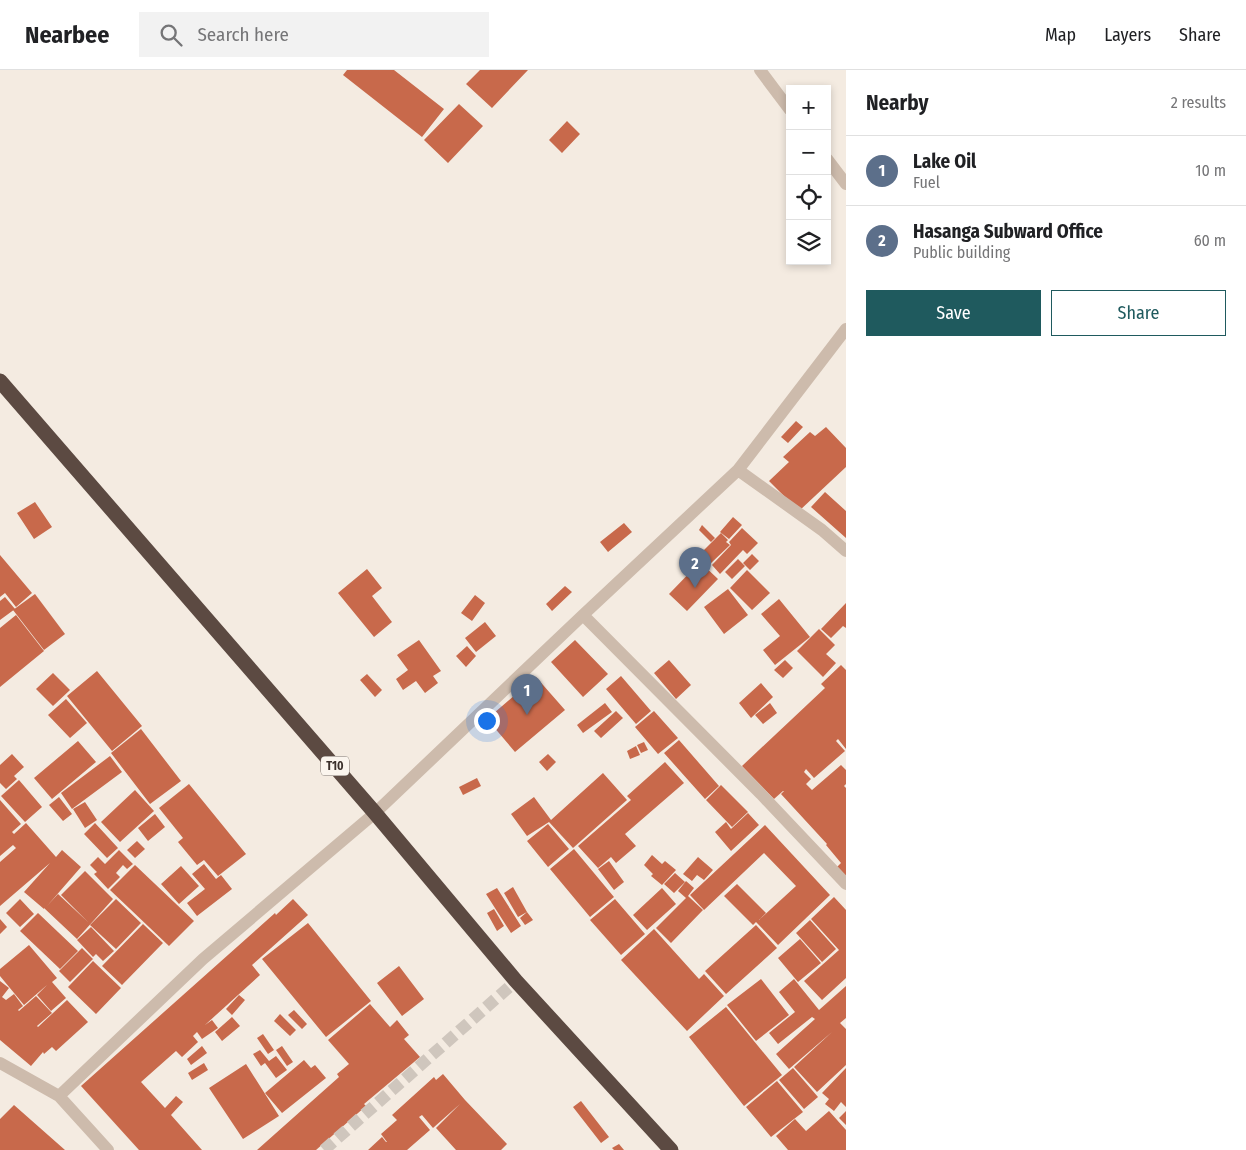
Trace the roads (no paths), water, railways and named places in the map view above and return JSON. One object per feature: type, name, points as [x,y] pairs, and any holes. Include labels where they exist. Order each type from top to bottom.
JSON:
[{"type":"highway","name":"T10","points":[[0,381],[375,813],[516,981],[671,1150]]},
{"type":"street","points":[[760,70],[786,105]]},
{"type":"street","points":[[831,164],[846,184]]},
{"type":"street","points":[[59,1096],[203,958],[375,813],[738,470],[846,329]]},
{"type":"street","points":[[738,470],[822,530],[846,552]]},
{"type":"street","points":[[583,615],[761,794],[846,884]]},
{"type":"street","points":[[0,1063],[59,1096],[108,1150]]},
{"type":"tunnel","points":[[324,1150],[516,981]]},
{"type":"place","name":"Hasanga Subward Office","points":[[695,588]]},
{"type":"place","name":"Lake Oil","points":[[527,715]]}]
